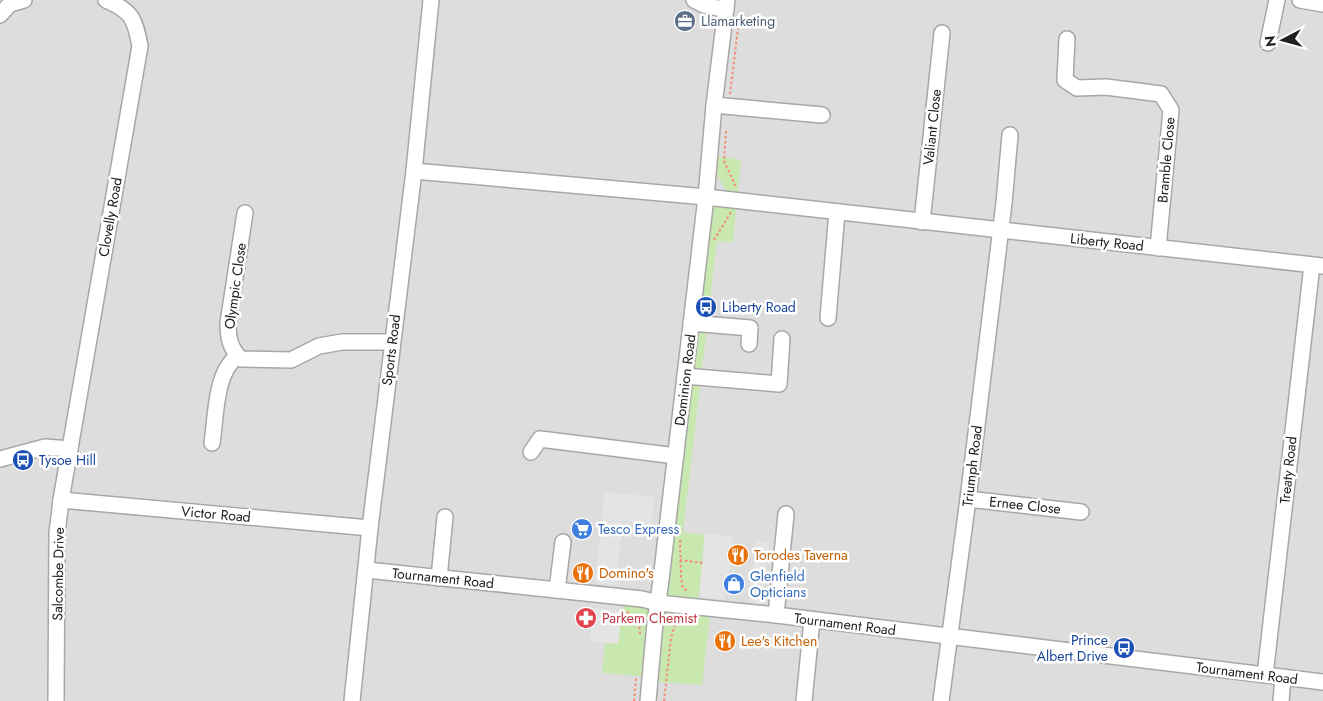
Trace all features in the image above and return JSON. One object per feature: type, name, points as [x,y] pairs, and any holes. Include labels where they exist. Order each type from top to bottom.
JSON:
[{"type":"street","points":[[0,15],[10,4],[24,0]]},
{"type":"street","name":"Clovelly Road","points":[[70,449],[140,46],[136,26],[123,7],[106,0]]},
{"type":"street","name":"Sports Road","points":[[352,701],[370,528],[414,171],[431,0]]},
{"type":"street","points":[[694,0],[704,5],[726,5]]},
{"type":"street","points":[[1268,43],[1276,0]]},
{"type":"street","points":[[1300,0],[1323,4]]},
{"type":"street","name":"Dominion Road","points":[[648,701],[706,197],[714,105],[726,5]]},
{"type":"street","name":"Valiant Close","points":[[922,222],[942,33]]},
{"type":"street","name":"Bramble Close","points":[[1067,39],[1065,80],[1077,88],[1106,86],[1161,94],[1171,110],[1158,248]]},
{"type":"street","points":[[714,105],[822,115]]},
{"type":"street","name":"Triumph Road","points":[[941,701],[968,499],[1010,135]]},
{"type":"street","name":"Liberty Road","points":[[414,171],[706,197],[1317,266]]},
{"type":"street","points":[[828,318],[836,212]]},
{"type":"street","name":"Olympic Close","points":[[238,356],[234,352],[228,336],[228,323],[245,213]]},
{"type":"street","name":"Treaty Road","points":[[1265,675],[1317,266]]},
{"type":"street","points":[[691,323],[750,328],[749,344]]},
{"type":"street","points":[[685,376],[779,384],[782,339]]},
{"type":"street","points":[[212,443],[220,382],[226,368],[238,356],[241,359],[291,360],[319,346],[342,342],[392,342]]},
{"type":"street","points":[[531,452],[540,440],[676,456]]},
{"type":"street","points":[[0,459],[45,447],[70,449]]},
{"type":"street","name":"Salcombe Drive","points":[[56,701],[57,533],[70,449]]},
{"type":"street","name":"Ernee Close","points":[[968,499],[1081,512]]},
{"type":"street","name":"Victor Road","points":[[61,500],[370,528]]},
{"type":"street","points":[[776,615],[786,514]]},
{"type":"street","points":[[439,578],[445,517]]},
{"type":"street","points":[[557,590],[563,542]]},
{"type":"street","name":"Tournament Road","points":[[366,570],[658,602],[715,603],[755,608],[776,615],[812,620],[1323,682]]},
{"type":"street","points":[[804,701],[812,620]]},
{"type":"street","points":[[1280,701],[1283,677]]},
{"type":"path","points":[[714,242],[737,201]]},
{"type":"path","points":[[680,540],[683,588],[694,596]]},
{"type":"path","points":[[680,560],[703,562]]},
{"type":"path","points":[[622,611],[627,612],[639,623],[640,634]]},
{"type":"path","points":[[664,701],[671,638],[675,625],[686,620],[694,620]]},
{"type":"path","points":[[634,701],[637,670]]},
{"type":"shaded area","points":[[0,0],[1323,0],[1323,701],[0,701]]},
{"type":"shaded area","points":[[605,492],[654,497],[651,524],[623,521],[615,585],[595,583]]},
{"type":"shaded area","points":[[705,533],[733,537],[725,600],[699,597]]},
{"type":"shaded area","points":[[757,540],[769,542],[761,604],[749,602]]},
{"type":"shaded area","points":[[594,608],[622,611],[618,644],[590,641]]},
{"type":"green space","points":[[716,156],[741,160],[733,242],[717,241],[683,532],[705,535],[698,607],[711,608],[702,685],[650,681],[650,677],[602,673],[605,642],[618,643],[624,597],[658,602],[706,197],[729,196],[717,175]]},
{"type":"place","name":"Llamarketing","points":[[685,21]]},
{"type":"place","name":"Liberty Road","points":[[706,307]]},
{"type":"place","name":"Tysoe Hill","points":[[23,460]]},
{"type":"place","name":"Tesco Express","points":[[582,529]]},
{"type":"place","name":"Torodes Taverna","points":[[738,555]]},
{"type":"place","name":"Domino's","points":[[583,573]]},
{"type":"place","name":"Glenfield Opticians","points":[[734,584]]},
{"type":"place","name":"Parkem Chemist","points":[[586,618]]},
{"type":"place","name":"Lee's Kitchen","points":[[725,641]]},
{"type":"place","name":"Prince Albert Drive","points":[[1124,648]]}]
